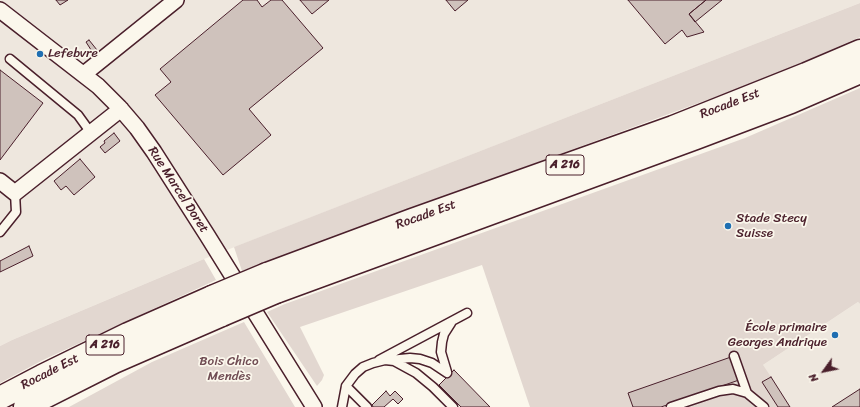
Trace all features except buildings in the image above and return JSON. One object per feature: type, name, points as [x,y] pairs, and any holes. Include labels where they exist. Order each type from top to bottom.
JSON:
[{"type":"highway","name":"Rocade Est","points":[[0,398],[100,347],[217,306],[272,284],[412,220],[673,126],[806,74],[860,51]]},
{"type":"highway","name":"Rocade Est","points":[[272,284],[696,138],[791,102],[860,72]]},
{"type":"highway","name":"Rocade Est","points":[[25,407],[121,359],[217,306]]},
{"type":"street","points":[[84,74],[176,0]]},
{"type":"street","name":"Rue Marcel Doret","points":[[0,10],[84,74],[121,109],[137,128],[213,244],[314,407]]},
{"type":"street","points":[[0,181],[15,193],[121,109]]},
{"type":"lane","points":[[10,59],[78,115],[91,132]]},
{"type":"lane","points":[[0,232],[16,212],[15,193]]},
{"type":"lane","points":[[342,407],[342,398],[346,386],[355,374],[363,368],[466,313]]},
{"type":"lane","points":[[373,363],[385,360],[410,358],[420,359],[432,362],[447,373],[441,352],[442,342],[444,334],[453,320]]},
{"type":"lane","points":[[734,356],[747,393]]},
{"type":"lane","points":[[385,360],[394,361],[416,373],[433,387],[452,407]]},
{"type":"lane","points":[[346,386],[367,407]]},
{"type":"lane","points":[[671,407],[726,389],[733,389],[747,393],[764,407]]},
{"type":"shaded area","points":[[0,0],[860,0],[860,3],[204,259],[0,346]]},
{"type":"shaded area","name":"École primaire Georges Andrique","points":[[858,302],[860,304],[860,407],[779,407],[762,382],[763,365]]},
{"type":"green space","points":[[860,3],[860,37],[772,76],[242,271],[234,247]]},
{"type":"green space","name":"Stade Stecy Suisse","points":[[860,88],[860,304],[858,302],[763,365],[771,377],[763,382],[779,407],[530,407],[482,265],[300,327],[324,375],[317,386],[267,312],[285,304],[745,138]]},
{"type":"green space","points":[[204,259],[216,280],[43,360],[0,383],[0,346]]},
{"type":"green space","name":"Bois Chico Mendès","points":[[244,322],[295,407],[69,407],[152,362]]},
{"type":"place","name":"Lefebvre","points":[[40,54]]},
{"type":"place","name":"Stade Stecy Suisse","points":[[728,226]]},
{"type":"place","name":"École primaire Georges Andrique","points":[[835,335]]}]
